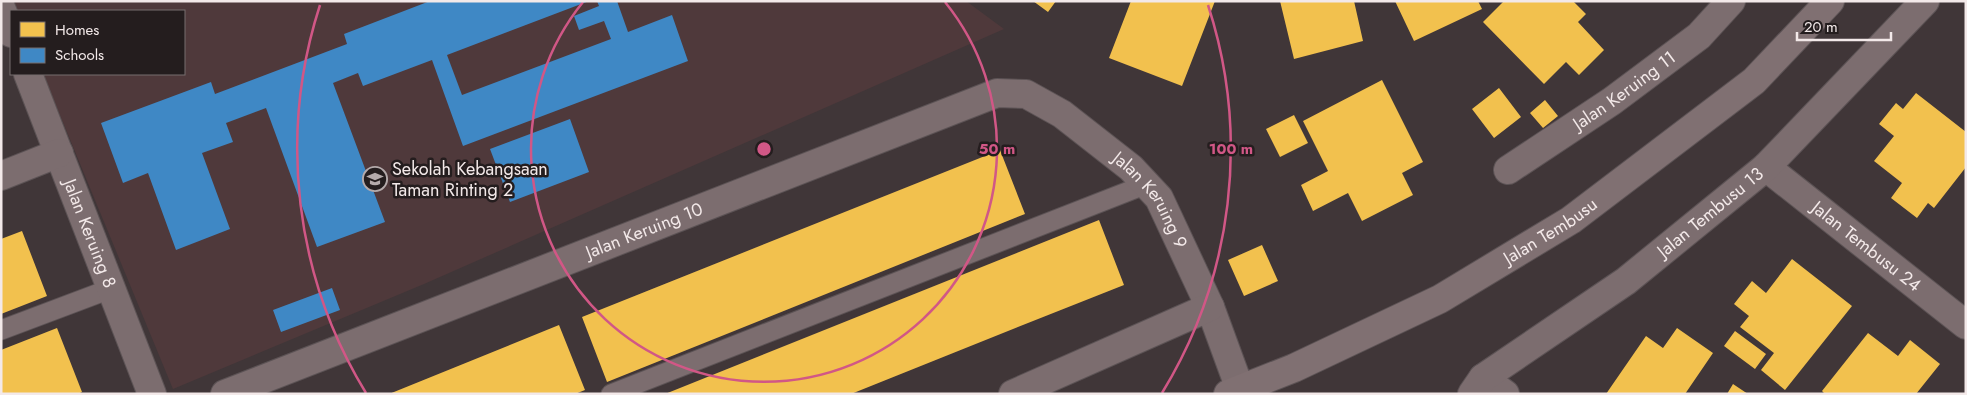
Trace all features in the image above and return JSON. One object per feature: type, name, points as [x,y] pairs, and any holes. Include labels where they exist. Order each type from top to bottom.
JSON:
[{"type":"street","name":"Jalan Keruing 11","points":[[1508,170],[1612,101],[1692,42],[1732,1]]},
{"type":"street","name":"Jalan Tembusu","points":[[1234,391],[1294,368],[1440,299],[1571,220],[1754,81],[1830,1]]},
{"type":"street","name":"Jalan Tembusu 13","points":[[1478,386],[1626,281],[1766,167],[1925,1]]},
{"type":"street","points":[[1,8],[10,30]]},
{"type":"street","name":"Jalan Keruing 8","points":[[28,75],[152,394]]},
{"type":"street","name":"Jalan Keruing 10","points":[[225,394],[996,93],[1026,94],[1062,114]]},
{"type":"street","name":"Jalan Keruing 9","points":[[1062,114],[1132,168],[1159,198],[1210,307],[1234,391]]},
{"type":"street","points":[[1,176],[59,153]]},
{"type":"street","name":"Jalan Tembusu 24","points":[[1766,167],[1966,325]]},
{"type":"street","points":[[1014,394],[1210,307]]},
{"type":"street","points":[[1478,386],[1505,394]]},
{"type":"lane","points":[[610,394],[1147,184]]},
{"type":"lane","points":[[1,330],[110,289]]},
{"type":"shaded area","name":"Sekolah Kebangsaan Taman Rinting 2","points":[[13,1],[966,1],[1004,29],[424,284],[173,389],[43,75],[185,75],[185,10],[17,10]]},
{"type":"building: Homes","points":[[1033,1],[1056,1],[1048,12]]},
{"type":"building: Homes","points":[[1131,1],[1215,1],[1182,86],[1109,58]]},
{"type":"building: Homes","points":[[1280,1],[1354,1],[1363,41],[1294,59]]},
{"type":"building: Homes","points":[[1395,1],[1478,1],[1482,9],[1414,41]]},
{"type":"building: Homes","points":[[1504,1],[1573,1],[1586,14],[1578,22],[1604,50],[1579,75],[1566,62],[1544,84],[1483,22]]},
{"type":"building: Homes","points":[[1382,80],[1423,162],[1402,173],[1413,195],[1362,221],[1348,193],[1313,211],[1301,185],[1328,171],[1303,121]]},
{"type":"building: Homes","points":[[1499,88],[1521,117],[1494,138],[1472,109]]},
{"type":"building: Homes","points":[[1916,93],[1966,132],[1966,167],[1934,208],[1928,203],[1917,218],[1891,198],[1902,183],[1874,161],[1894,136],[1879,124],[1896,103],[1903,109]]},
{"type":"building: Homes","points":[[1545,100],[1558,116],[1543,128],[1530,113]]},
{"type":"building: Homes","points":[[1294,115],[1308,143],[1280,157],[1266,129]]},
{"type":"building: Homes","points":[[1000,150],[1025,214],[607,382],[582,317]]},
{"type":"building: Homes","points":[[1099,220],[1124,285],[851,394],[665,394]]},
{"type":"building: Homes","points":[[22,231],[47,296],[1,314],[1,239]]},
{"type":"building: Homes","points":[[1262,245],[1278,281],[1244,296],[1228,260]]},
{"type":"building: Homes","points":[[1792,259],[1852,306],[1785,390],[1761,370],[1774,353],[1740,327],[1749,316],[1734,304],[1752,281],[1766,293]]},
{"type":"building: Homes","points":[[559,325],[585,390],[575,394],[389,394]]},
{"type":"building: Homes","points":[[57,328],[82,392],[78,394],[1,394],[1,350]]},
{"type":"building: Homes","points":[[1677,328],[1713,353],[1685,394],[1606,394],[1646,336],[1663,348]]},
{"type":"building: Homes","points":[[1735,331],[1766,354],[1755,369],[1724,346]]},
{"type":"building: Homes","points":[[1868,333],[1898,356],[1910,340],[1940,364],[1916,394],[1825,394],[1822,391]]},
{"type":"building: Homes","points":[[1733,384],[1748,394],[1727,394]]},
{"type":"building: Schools","points":[[430,1],[589,1],[447,55],[462,95],[611,39],[604,21],[579,30],[574,16],[599,6],[597,1],[617,1],[628,32],[672,15],[688,61],[463,146],[432,60],[363,86],[358,73],[333,83],[385,222],[317,247],[266,108],[226,123],[233,142],[202,153],[230,229],[176,250],[148,173],[123,183],[101,123],[211,82],[215,94],[347,44],[344,34]]},
{"type":"building: Schools","points":[[570,119],[589,172],[510,202],[490,149]]},
{"type":"building: Schools","points":[[332,288],[340,310],[281,332],[273,310]]},
{"type":"place","name":"Sekolah Kebangsaan Taman Rinting 2","points":[[375,179]]}]
